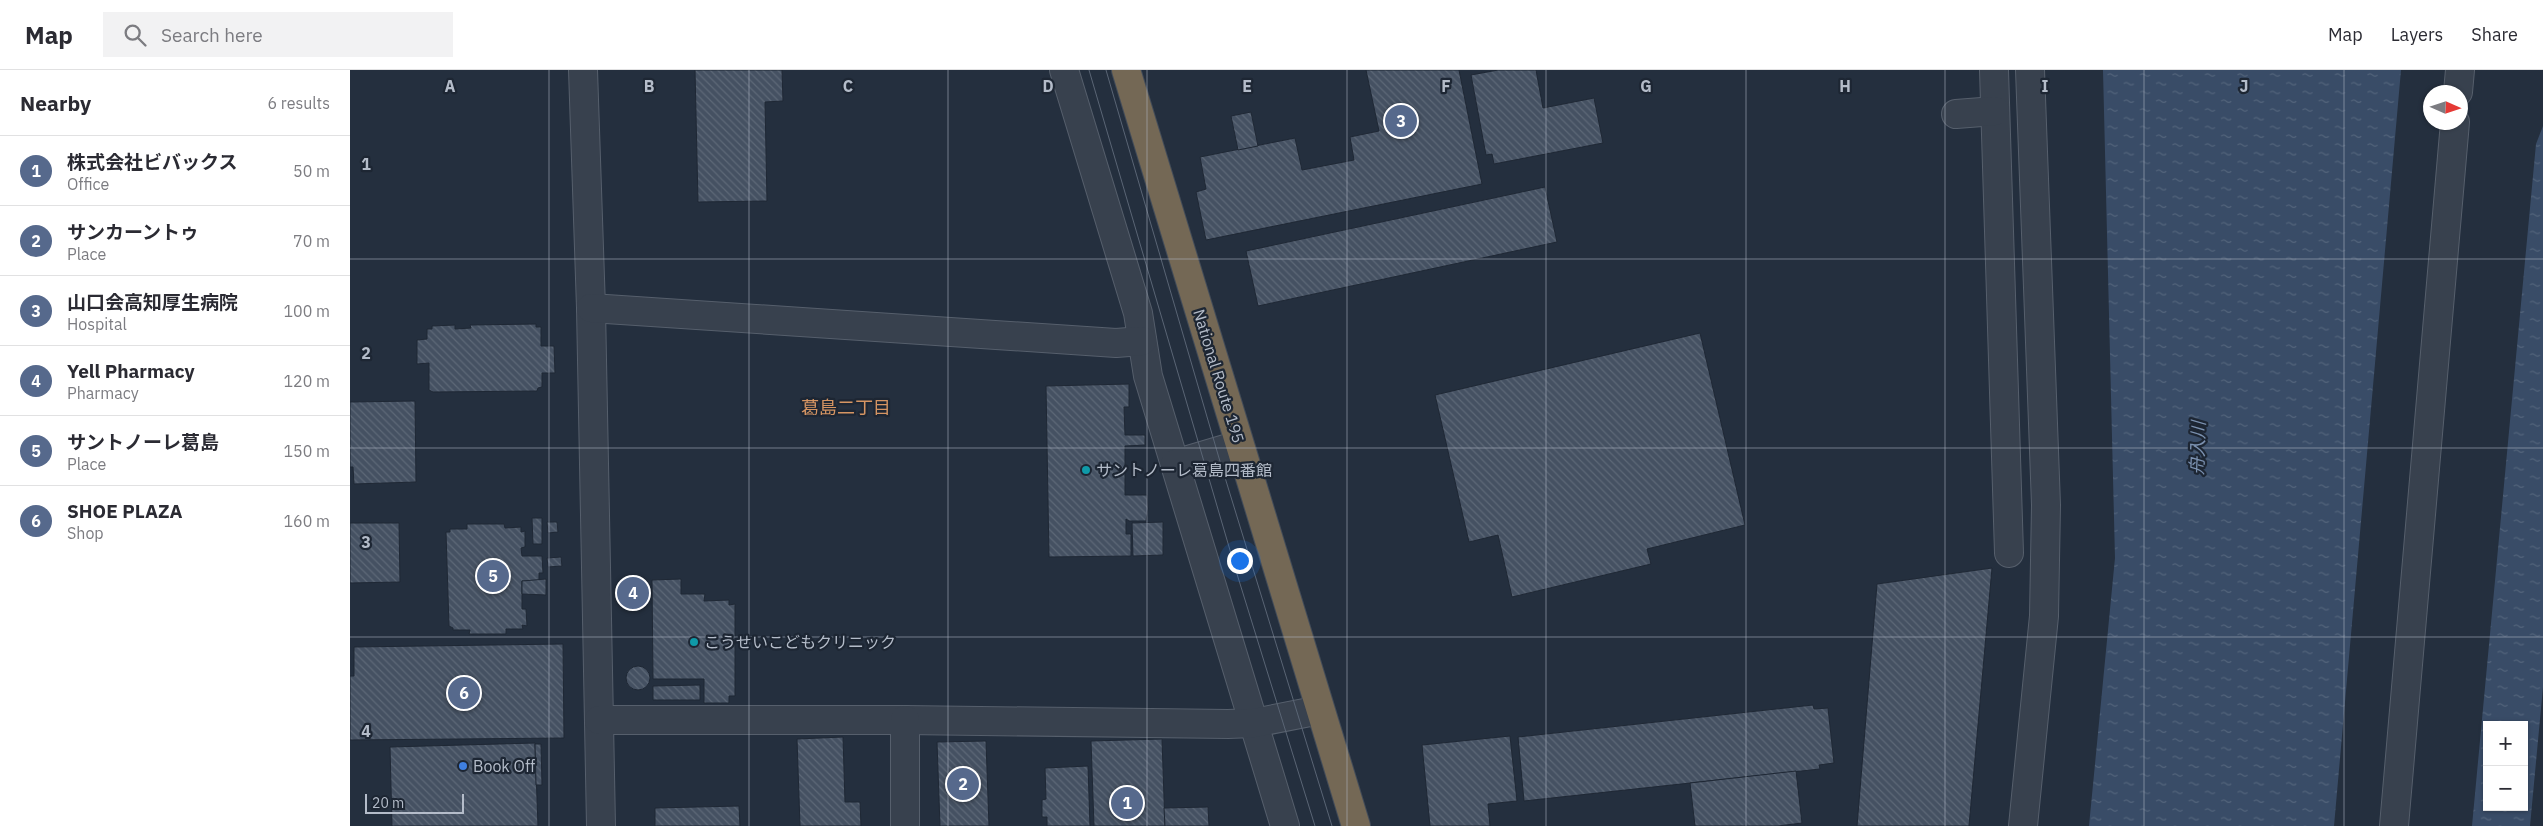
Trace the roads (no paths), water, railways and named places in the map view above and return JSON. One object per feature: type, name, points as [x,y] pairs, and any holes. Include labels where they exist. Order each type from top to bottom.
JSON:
[{"type":"highway","name":"National Route 195","points":[[1126,70],[1356,826]]},
{"type":"street","points":[[583,70],[591,308],[601,826]]},
{"type":"street","points":[[1064,70],[1138,313],[1148,376],[1285,826]]},
{"type":"street","points":[[1994,70],[2009,553]]},
{"type":"street","points":[[2023,826],[2044,616],[2046,505],[2030,70]]},
{"type":"street","points":[[2459,85],[2460,70]]},
{"type":"street","points":[[1956,114],[1996,111]]},
{"type":"street","points":[[2394,826],[2454,130]]},
{"type":"street","points":[[591,308],[1116,343],[1142,341]]},
{"type":"street","points":[[1175,464],[1239,445]]},
{"type":"street","points":[[599,720],[905,720],[1254,724],[1320,710]]},
{"type":"street","points":[[905,720],[905,826]]},
{"type":"water","name":"舟入川","points":[[2103,70],[2401,70],[2334,826],[2089,826],[2115,558]]},
{"type":"water","points":[[2543,126],[2543,687],[2530,826],[2472,826],[2536,144]]},
{"type":"tram line","points":[[1089,70],[1237,574],[1315,826]]},
{"type":"tram line","points":[[1106,70],[1219,458],[1332,826]]},
{"type":"place","name":"山口会高知厚生病院","points":[[1401,121]]},
{"type":"place","name":"サントノーレ葛島四番館","points":[[1086,470]]},
{"type":"place","name":"サントノーレ葛島","points":[[493,576]]},
{"type":"place","name":"Yell Pharmacy","points":[[633,593]]},
{"type":"place","name":"こうせいこどもクリニック","points":[[694,642]]},
{"type":"place","name":"SHOE PLAZA","points":[[464,693]]},
{"type":"place","name":"Book Off","points":[[463,766]]},
{"type":"place","name":"サンカーントゥ","points":[[963,784]]},
{"type":"place","name":"株式会社ビバックス","points":[[1127,803]]},
{"type":"district","name":"葛島二丁目","points":[[846,408]]}]
